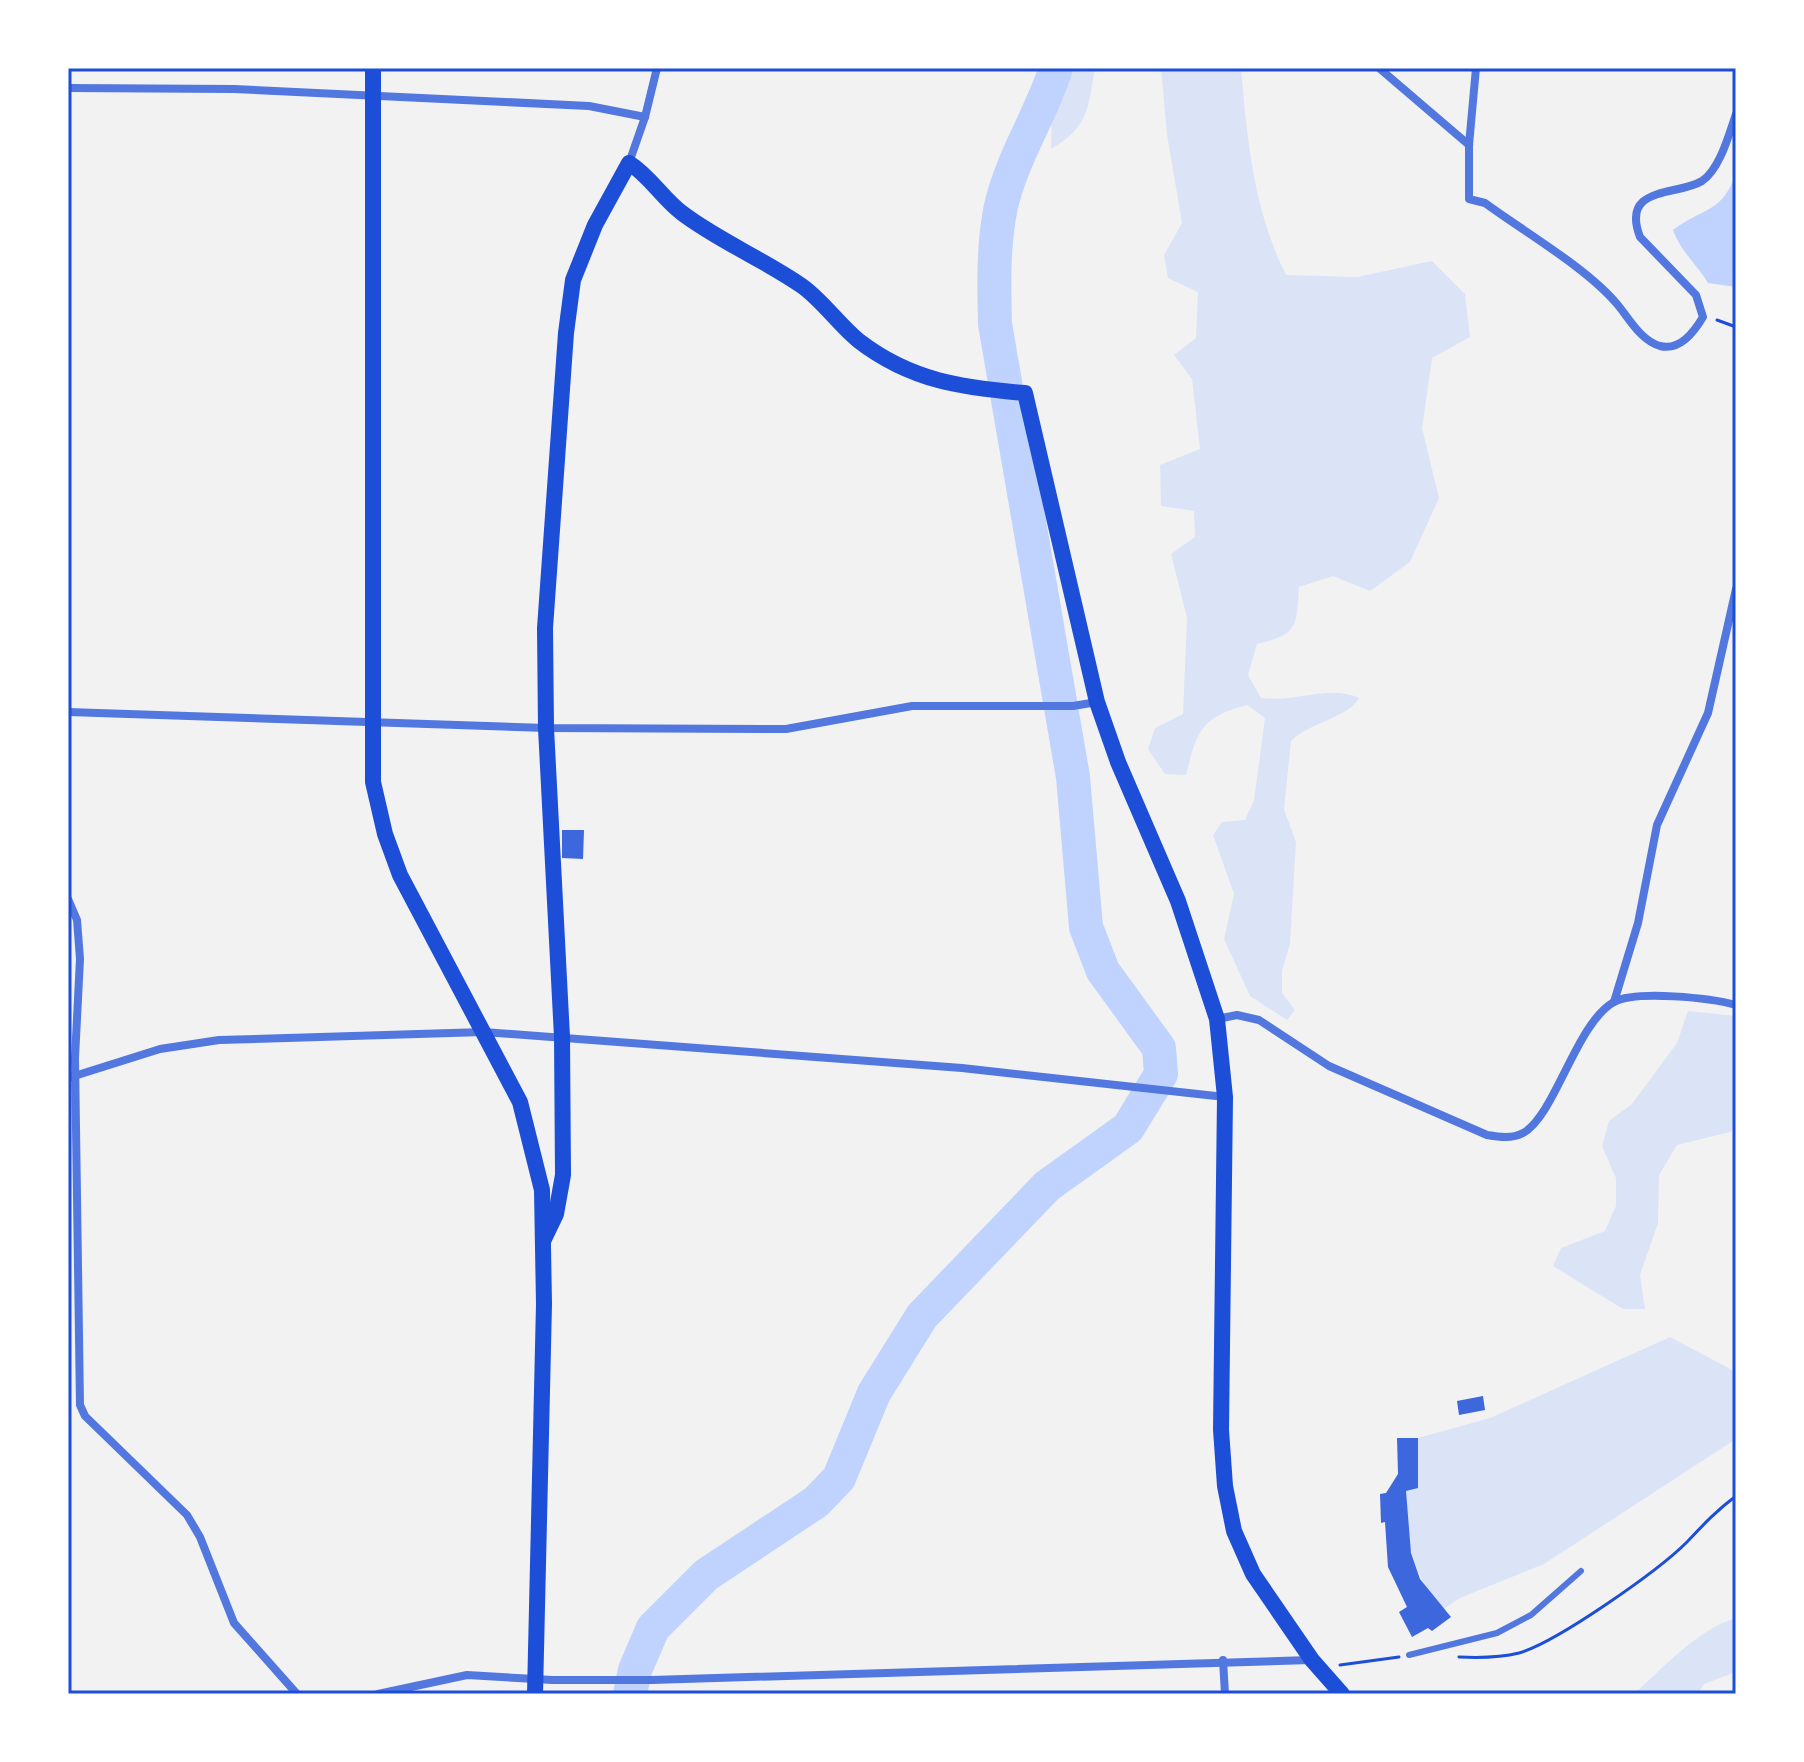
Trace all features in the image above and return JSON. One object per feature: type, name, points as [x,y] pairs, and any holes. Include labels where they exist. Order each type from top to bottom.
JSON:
[{"type":"main road","points":[[373,68],[373,782],[385,834],[400,875],[520,1102],[534,1147],[542,1190],[544,1239],[535,1686]]},
{"type":"main road","points":[[544,1239],[556,1214],[563,1175],[562,1037],[546,728],[545,628],[573,280],[595,225],[629,163],[645,173],[669,203],[805,288],[871,348],[907,370],[957,387],[1025,393],[1097,702],[1118,762],[1178,901],[1217,1019],[1225,1097],[1221,1430],[1225,1486],[1234,1531],[1253,1574],[1312,1660],[1342,1694]]},
{"type":"street","points":[[629,163],[657,68]]},
{"type":"street","points":[[1379,68],[1469,145]]},
{"type":"street","points":[[1476,68],[1469,145],[1469,199],[1485,203],[1595,284],[1647,339],[1660,346],[1672,346],[1684,341],[1703,317],[1696,295],[1640,237],[1636,225],[1637,211],[1659,191],[1701,181],[1711,172],[1736,114]]},
{"type":"street","points":[[68,88],[373,96],[589,106],[645,117]]},
{"type":"street","points":[[1217,1019],[1237,1015],[1259,1020],[1329,1066],[1487,1135],[1504,1138],[1524,1133],[1537,1119],[1588,1031],[1614,1002],[1638,923],[1657,825],[1708,713],[1736,589]]},
{"type":"street","points":[[68,712],[546,728],[786,729],[912,706],[1073,706],[1097,702]]},
{"type":"street","points":[[68,899],[77,920],[80,959],[72,1077],[80,1405],[85,1416],[187,1515],[200,1537],[221,1598],[234,1623],[297,1694]]},
{"type":"street","points":[[1614,1002],[1639,997],[1736,1005]]},
{"type":"street","points":[[72,1077],[160,1049],[219,1040],[484,1032],[962,1068],[1225,1097]]},
{"type":"street","points":[[1223,1660],[1225,1694]]},
{"type":"street","points":[[378,1694],[467,1675],[535,1686],[615,1680],[1223,1660],[1312,1660]]},
{"type":"lane","points":[[1409,1655],[1497,1633],[1531,1615],[1581,1571]]},
{"type":"path","points":[[1703,317],[1736,327]]},
{"type":"shaded area","points":[[1063,68],[1095,68],[1085,115],[1073,133],[1051,149],[1052,109]]},
{"type":"shaded area","points":[[1161,68],[1241,68],[1249,148],[1259,200],[1286,275],[1357,277],[1432,261],[1465,294],[1470,337],[1432,358],[1422,428],[1439,498],[1410,562],[1370,591],[1333,576],[1299,587],[1293,627],[1281,636],[1257,644],[1248,675],[1261,698],[1336,693],[1359,698],[1347,710],[1291,741],[1284,809],[1296,842],[1290,944],[1282,971],[1282,993],[1295,1010],[1287,1020],[1250,996],[1224,939],[1234,894],[1213,835],[1222,822],[1245,820],[1254,800],[1265,718],[1247,705],[1210,721],[1198,737],[1186,775],[1165,774],[1148,749],[1155,728],[1183,714],[1187,618],[1171,554],[1195,537],[1194,511],[1161,506],[1160,465],[1200,449],[1192,379],[1174,355],[1196,338],[1198,292],[1168,278],[1164,255],[1182,223],[1167,135]]},
{"type":"shaded area","points":[[1688,1011],[1736,1016],[1736,1127],[1730,1132],[1677,1145],[1659,1175],[1658,1223],[1640,1275],[1645,1309],[1623,1309],[1553,1266],[1561,1248],[1605,1231],[1616,1206],[1616,1178],[1602,1146],[1609,1121],[1632,1104],[1677,1043]]},
{"type":"shaded area","points":[[1670,1337],[1736,1372],[1736,1439],[1544,1564],[1460,1598],[1442,1610],[1423,1581],[1409,1541],[1406,1491],[1418,1487],[1418,1438],[1490,1418]]},
{"type":"shaded area","points":[[1736,1618],[1736,1672],[1704,1684],[1697,1694],[1634,1694],[1695,1640]]},
{"type":"water","points":[[1736,173],[1736,287],[1708,283],[1680,245],[1673,230],[1718,203],[1731,186]]},
{"type":"building","points":[[562,830],[584,830],[583,859],[562,858]]},
{"type":"building","points":[[1483,1396],[1485,1410],[1459,1415],[1457,1401]]},
{"type":"building","points":[[1397,1438],[1418,1438],[1418,1488],[1406,1491],[1411,1553],[1420,1579],[1451,1617],[1432,1631],[1428,1628],[1412,1637],[1399,1612],[1407,1607],[1388,1567],[1385,1522],[1381,1523],[1380,1494],[1386,1493],[1398,1474]]},
{"type":"waterway","points":[[630,1694],[635,1670],[653,1628],[706,1575],[816,1502],[839,1478],[874,1393],[922,1316],[1047,1186],[1128,1128],[1161,1074],[1159,1048],[1103,971],[1086,927],[1073,777],[995,324],[995,250],[1001,206],[1012,171],[1056,68]]}]
